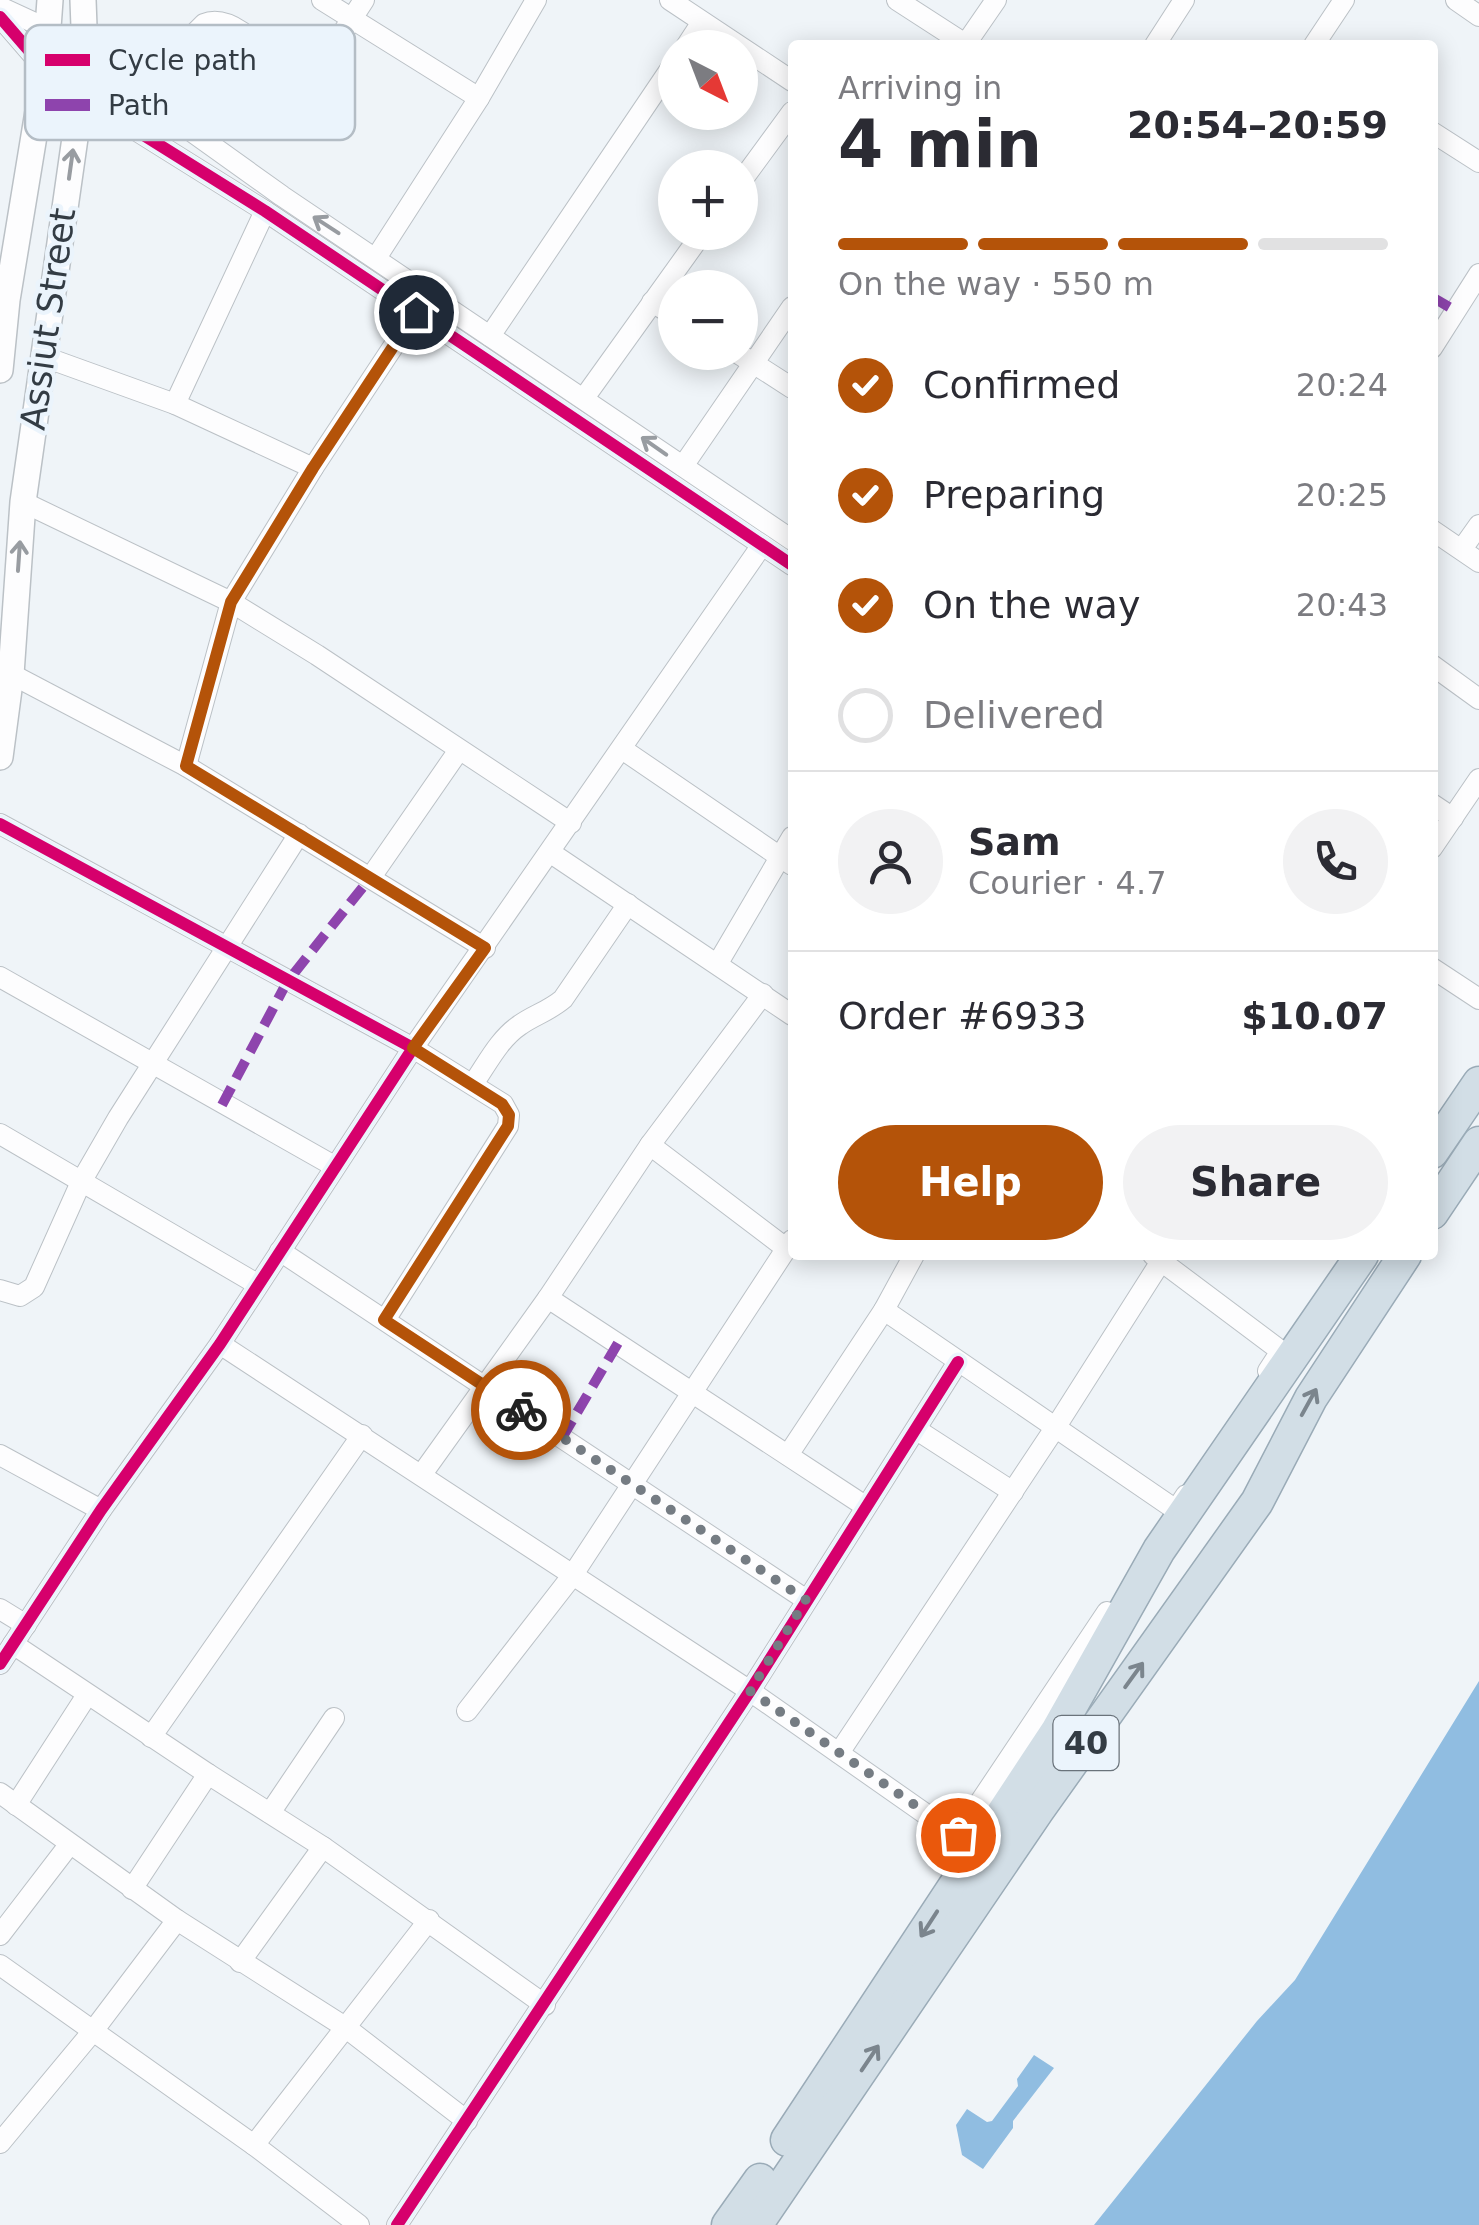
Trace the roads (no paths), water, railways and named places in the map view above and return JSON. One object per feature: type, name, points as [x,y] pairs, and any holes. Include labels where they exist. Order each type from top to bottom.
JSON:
[{"type":"highway","points":[[1438,1143],[1479,1083]]},
{"type":"highway","points":[[1438,1204],[1479,1143]]},
{"type":"highway","name":"40","points":[[756,2225],[968,1842],[1057,1731],[1160,1550],[1358,1260]]},
{"type":"highway","name":"40","points":[[728,2225],[800,2141],[1258,1502],[1310,1398],[1402,1260]]},
{"type":"highway","points":[[1224,1452],[1214,1480],[1216,1500],[1232,1509],[1258,1502]]},
{"type":"highway","points":[[1160,1550],[1180,1539],[1207,1542],[1211,1552],[1204,1578]]},
{"type":"street","name":"Assiut Street","points":[[83,0],[84,25]]},
{"type":"street","points":[[322,0],[479,98]]},
{"type":"street","points":[[349,25],[364,0]]},
{"type":"street","points":[[376,258],[479,98],[536,0]]},
{"type":"street","points":[[670,0],[788,79]]},
{"type":"street","points":[[897,0],[957,40]]},
{"type":"street","points":[[968,40],[996,0]]},
{"type":"street","points":[[1158,40],[1184,0]]},
{"type":"street","points":[[1317,40],[1344,0]]},
{"type":"street","points":[[1456,0],[1479,16]]},
{"type":"street","points":[[0,8],[39,25]]},
{"type":"street","points":[[0,17],[25,46]]},
{"type":"street","points":[[203,25],[211,21],[234,25]]},
{"type":"street","points":[[697,30],[702,22]]},
{"type":"street","points":[[490,336],[658,87]]},
{"type":"street","points":[[758,158],[788,117]]},
{"type":"street","points":[[1438,136],[1479,162]]},
{"type":"street","name":"Assiut Street","points":[[0,370],[7,300],[33,140]]},
{"type":"street","name":"Assiut Street","points":[[0,758],[11,674],[23,502],[74,140]]},
{"type":"street","points":[[151,140],[265,211],[788,562]]},
{"type":"street","points":[[203,140],[788,537]]},
{"type":"street","points":[[176,404],[265,211]]},
{"type":"street","points":[[584,398],[691,250]]},
{"type":"street","points":[[1438,339],[1479,274]]},
{"type":"street","points":[[652,302],[658,306]]},
{"type":"street","points":[[758,344],[788,311]]},
{"type":"street","points":[[186,766],[231,602],[416,312]]},
{"type":"street","points":[[42,356],[176,404],[313,468]]},
{"type":"street","points":[[758,366],[788,385]]},
{"type":"street","points":[[683,466],[738,370]]},
{"type":"street","points":[[23,502],[231,602],[318,655],[571,824]]},
{"type":"street","points":[[1438,534],[1470,556],[1479,525]]},
{"type":"street","points":[[0,1664],[101,1510],[220,1344],[413,1048],[762,544]]},
{"type":"street","points":[[1438,669],[1479,699]]},
{"type":"street","points":[[11,674],[186,766],[485,948]]},
{"type":"street","points":[[622,749],[786,861],[718,963]]},
{"type":"street","points":[[371,878],[458,750]]},
{"type":"street","points":[[1438,839],[1476,789]]},
{"type":"street","points":[[1438,808],[1453,818]]},
{"type":"street","points":[[0,824],[413,1048],[502,1104],[509,1115],[508,1126],[384,1320]]},
{"type":"street","points":[[0,1290],[20,1296],[34,1287],[82,1182],[151,1064],[299,834]]},
{"type":"street","points":[[550,853],[788,1012]]},
{"type":"street","points":[[473,1084],[502,1040],[563,1000],[628,904]]},
{"type":"street","points":[[1438,972],[1479,998]]},
{"type":"street","points":[[0,977],[334,1166]]},
{"type":"street","points":[[422,1474],[486,1388],[650,1144],[763,994]]},
{"type":"street","points":[[0,1134],[257,1284]]},
{"type":"street","points":[[650,1144],[788,1243]]},
{"type":"street","points":[[468,1711],[572,1576],[788,1247]]},
{"type":"street","points":[[280,1251],[806,1600]]},
{"type":"street","points":[[788,1456],[884,1310],[911,1260]]},
{"type":"street","points":[[839,1753],[1057,1425],[1158,1260]]},
{"type":"street","points":[[1164,1260],[1281,1351]]},
{"type":"street","points":[[220,1344],[750,1691],[968,1842],[1176,1510],[1342,1260]]},
{"type":"street","points":[[548,1298],[864,1506]]},
{"type":"street","points":[[884,1310],[1176,1510]]},
{"type":"street","points":[[397,2225],[750,1691],[958,1362]]},
{"type":"street","points":[[917,1430],[1013,1492]]},
{"type":"street","points":[[151,1737],[362,1435]]},
{"type":"street","points":[[0,1455],[101,1510]]},
{"type":"street","points":[[0,1609],[26,1625]]},
{"type":"street","points":[[13,1644],[323,1846],[545,2005]]},
{"type":"street","points":[[88,1695],[8,1799],[177,1920],[345,2028],[467,2121]]},
{"type":"street","points":[[270,1813],[334,1718]]},
{"type":"street","points":[[132,1888],[208,1774]]},
{"type":"street","points":[[0,1935],[69,1846]]},
{"type":"street","points":[[240,1962],[323,1846]]},
{"type":"street","points":[[2,2136],[93,2031],[177,1920]]},
{"type":"street","points":[[254,2145],[428,1920]]},
{"type":"street","points":[[0,1965],[360,2225]]},
{"type":"water","points":[[1479,1681],[1479,2225],[1094,2225],[1257,2021],[1295,1980]]},
{"type":"water","points":[[1034,2055],[1054,2068],[1013,2121],[1013,2128],[983,2169],[962,2155],[956,2125],[967,2109],[987,2122],[992,2121],[1018,2086],[1017,2079]]}]
